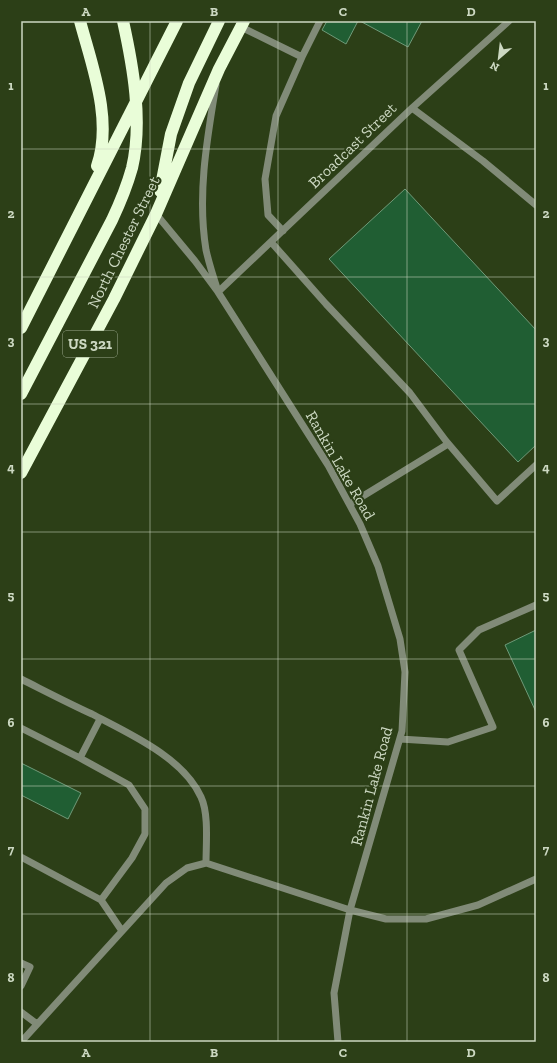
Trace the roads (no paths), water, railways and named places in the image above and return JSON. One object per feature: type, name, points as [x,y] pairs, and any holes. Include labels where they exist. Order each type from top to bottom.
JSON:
[{"type":"highway","points":[[80,21],[103,115],[100,157],[88,196]]},
{"type":"highway","points":[[21,394],[106,233],[124,193],[132,166],[137,132],[136,100],[123,21]]},
{"type":"highway","points":[[21,328],[177,21]]},
{"type":"highway","points":[[156,214],[171,134],[189,83],[219,21]]},
{"type":"highway","name":"North Chester Street","points":[[21,473],[114,299],[156,214],[219,69],[242,24]]},
{"type":"street","points":[[283,231],[268,215],[265,179],[276,116],[302,57],[320,21]]},
{"type":"street","name":"Broadcast Street","points":[[218,292],[412,108],[509,21]]},
{"type":"street","points":[[242,24],[302,57]]},
{"type":"street","name":"Rankin Lake Road","points":[[218,292],[206,250],[202,208],[206,148],[219,69]]},
{"type":"street","points":[[412,108],[483,161],[536,205]]},
{"type":"street","name":"Rankin Lake Road","points":[[156,214],[195,261],[218,292],[328,465],[360,524],[378,566],[400,639],[405,672],[402,731],[350,910],[334,993],[338,1042]]},
{"type":"street","points":[[271,242],[326,304],[410,393],[448,444],[497,501],[536,465]]},
{"type":"street","points":[[350,504],[448,444]]},
{"type":"street","points":[[400,739],[448,742],[493,727],[459,650],[478,630],[536,605]]},
{"type":"street","points":[[21,679],[133,735],[167,756],[188,777],[202,797],[207,822],[206,863]]},
{"type":"street","points":[[80,758],[100,719]]},
{"type":"street","points":[[21,728],[130,785],[145,808],[144,834],[132,858],[101,900]]},
{"type":"street","points":[[21,857],[101,900],[122,931]]},
{"type":"street","points":[[21,1042],[166,883],[187,868],[206,863],[350,910],[386,919],[426,919],[478,905],[536,879]]},
{"type":"street","points":[[21,962],[30,968],[21,986]]},
{"type":"street","points":[[21,1012],[37,1024]]}]
